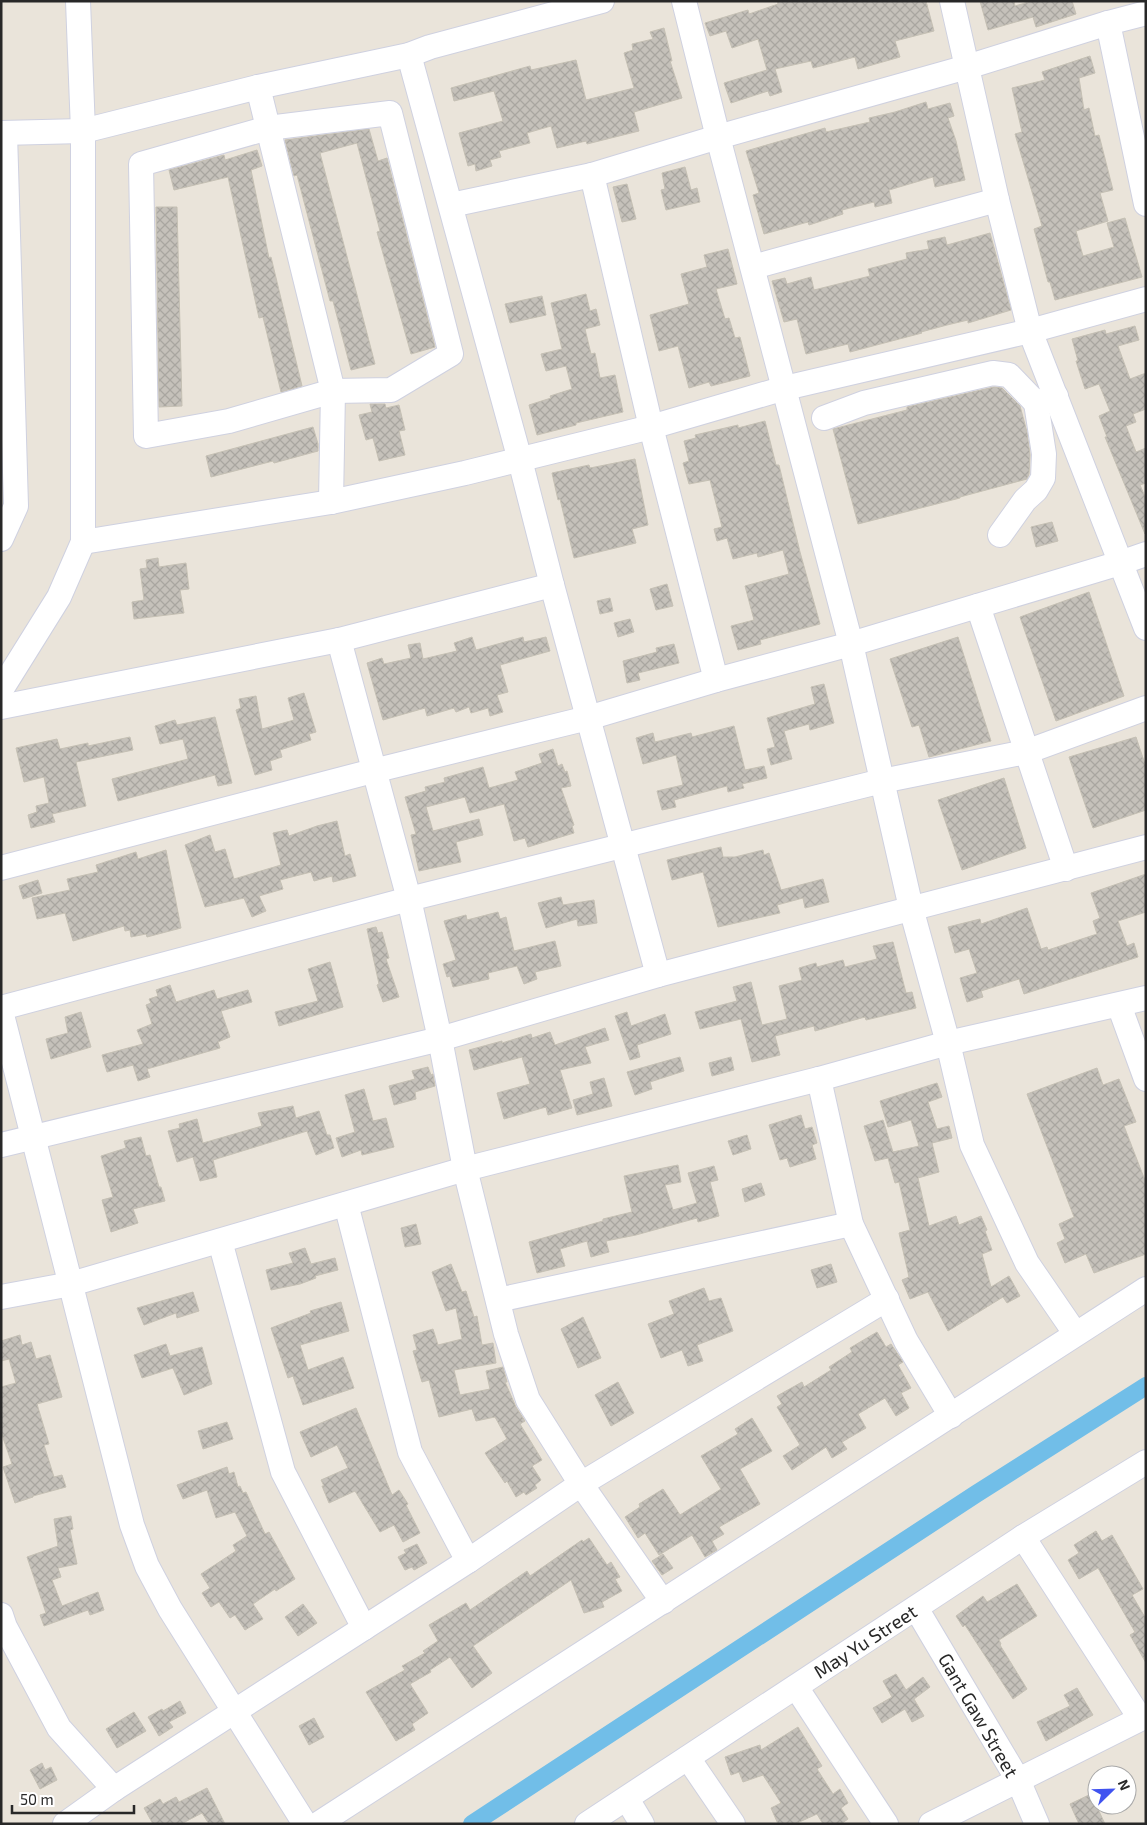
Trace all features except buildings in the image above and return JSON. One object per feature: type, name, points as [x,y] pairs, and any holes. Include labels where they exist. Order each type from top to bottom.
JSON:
[{"type":"street","points":[[1,690],[59,597],[82,542],[83,130],[78,1]]},
{"type":"street","points":[[1,539],[16,506],[7,422],[3,133],[83,130],[258,87],[409,55],[430,47],[602,1]]},
{"type":"street","points":[[684,1],[851,644],[911,908],[948,1043],[972,1145],[1027,1263],[1075,1333]]},
{"type":"street","points":[[952,1],[997,200],[1046,399],[1120,563],[1146,628]]},
{"type":"street","points":[[451,205],[592,175],[718,137],[968,67],[1146,13]]},
{"type":"street","points":[[1108,23],[1146,204]]},
{"type":"street","points":[[409,55],[658,975]]},
{"type":"street","points":[[258,87],[333,391],[331,502]]},
{"type":"street","points":[[390,113],[451,354],[391,390],[333,391],[229,421],[146,436],[142,164],[268,128],[390,113]]},
{"type":"street","points":[[592,175],[651,427],[716,680]]},
{"type":"street","points":[[753,267],[997,200]]},
{"type":"street","points":[[82,542],[331,502],[520,460],[651,427],[785,388],[1030,331],[1146,299]]},
{"type":"street","points":[[824,418],[864,403],[993,373],[1009,375],[1046,399]]},
{"type":"street","points":[[1000,535],[1025,500],[1036,490],[1043,478],[1046,399]]},
{"type":"street","points":[[1,868],[373,771],[588,718],[716,680],[851,644],[1146,554]]},
{"type":"street","points":[[1,707],[339,640],[552,584]]},
{"type":"street","points":[[978,606],[1066,869]]},
{"type":"street","points":[[339,640],[409,899],[440,1039],[465,1169],[506,1334],[528,1400],[581,1484],[663,1602]]},
{"type":"street","points":[[305,1824],[170,1609],[147,1566],[132,1525],[1,1010],[409,899],[882,781],[1026,752],[1146,708]]},
{"type":"street","points":[[1,1145],[440,1039],[658,975],[1146,847]]},
{"type":"street","points":[[1,1297],[71,1284],[465,1169],[819,1079],[948,1043],[1146,998]]},
{"type":"street","points":[[1119,1005],[1146,1079]]},
{"type":"street","points":[[819,1079],[851,1224],[906,1340],[951,1416]]},
{"type":"street","points":[[346,1204],[410,1452],[468,1561]]},
{"type":"street","points":[[498,1300],[851,1224]]},
{"type":"street","points":[[220,1241],[282,1472],[364,1628]]},
{"type":"street","points":[[318,1824],[951,1416],[1075,1333],[1146,1289]]},
{"type":"street","points":[[65,1824],[114,1789],[468,1561],[581,1484],[887,1299]]},
{"type":"street","name":"May Yu Street","points":[[587,1824],[1022,1537],[1146,1462]]},
{"type":"street","points":[[931,1824],[1143,1717],[1022,1537]]},
{"type":"street","name":"Gant Gaw Street","points":[[916,1608],[1018,1780],[1037,1824]]},
{"type":"street","points":[[1,1615],[5,1627],[60,1728],[114,1789]]},
{"type":"street","points":[[796,1687],[886,1824]]},
{"type":"street","points":[[688,1758],[733,1824]]},
{"type":"street","points":[[627,1799],[642,1824]]},
{"type":"waterway","points":[[472,1824],[976,1494],[1146,1386]]}]
